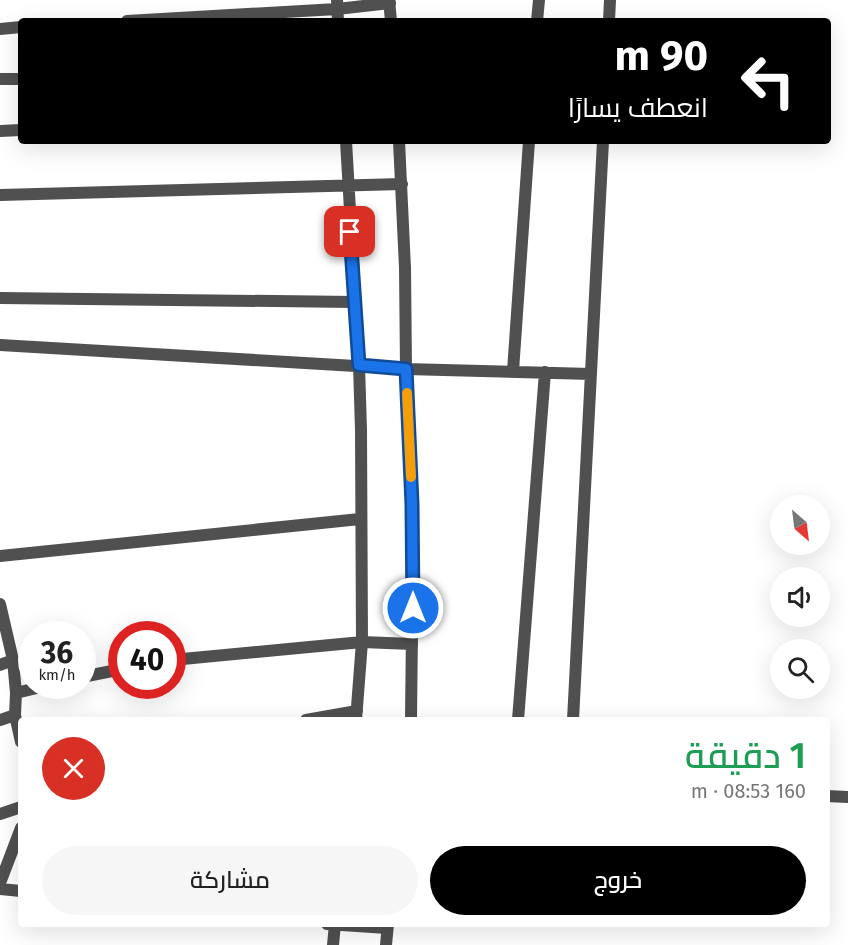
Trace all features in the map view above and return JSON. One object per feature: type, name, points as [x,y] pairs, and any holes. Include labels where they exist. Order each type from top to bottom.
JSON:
[{"type":"street","points":[[537,18],[539,0]]},
{"type":"street","points":[[609,18],[610,0]]},
{"type":"street","points":[[185,18],[338,10],[390,1],[391,18]]},
{"type":"street","points":[[0,28],[18,27]]},
{"type":"street","points":[[0,79],[18,79]]},
{"type":"street","points":[[0,130],[18,130]]},
{"type":"street","points":[[346,144],[359,365],[362,642],[357,716]]},
{"type":"street","points":[[399,144],[413,538],[411,717]]},
{"type":"street","points":[[513,371],[529,144]]},
{"type":"street","points":[[573,717],[603,144]]},
{"type":"street","points":[[0,195],[402,184]]},
{"type":"street","points":[[0,298],[354,302]]},
{"type":"street","points":[[0,345],[406,369],[591,374]]},
{"type":"street","points":[[518,717],[545,372]]},
{"type":"street","points":[[0,556],[360,519]]},
{"type":"street","points":[[0,604],[13,660],[15,714],[18,728]]},
{"type":"street","points":[[186,659],[362,642],[412,644]]},
{"type":"street","points":[[0,665],[13,660]]},
{"type":"street","points":[[0,720],[15,714]]},
{"type":"street","points":[[830,796],[848,797]]},
{"type":"street","points":[[0,814],[18,808]]},
{"type":"street","points":[[0,883],[18,836]]},
{"type":"street","points":[[0,889],[18,891]]},
{"type":"street","points":[[332,927],[333,945]]},
{"type":"street","points":[[386,945],[388,927]]},
{"type":"slow traffic","points":[[407,393],[411,477]]},
{"type":"route","points":[[350,232],[359,365],[406,369],[413,538],[413,608]]}]
